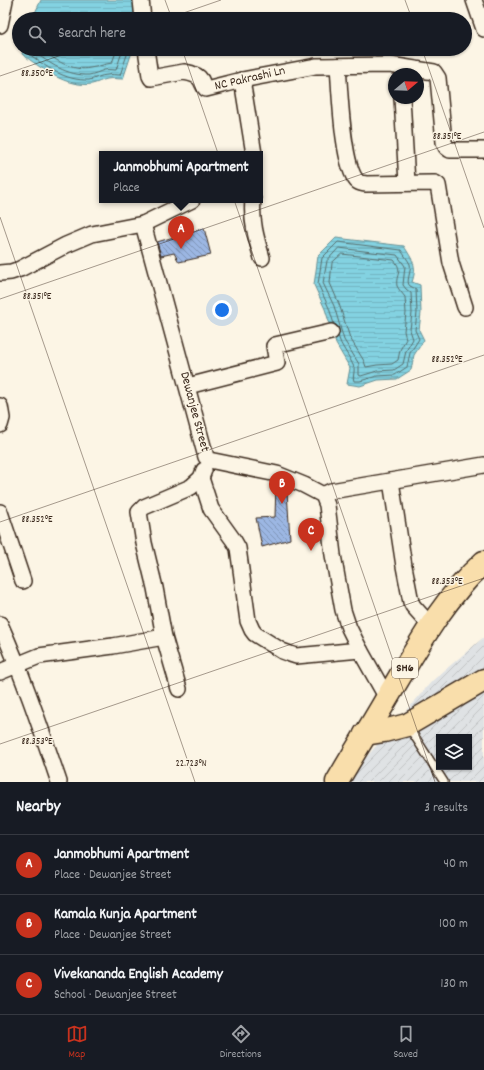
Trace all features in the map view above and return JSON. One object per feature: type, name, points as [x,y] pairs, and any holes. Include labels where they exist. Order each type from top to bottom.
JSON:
[{"type":"main road","name":"SH6","points":[[337,782],[431,626],[472,572],[484,562]]},
{"type":"main road","points":[[365,734],[407,725],[484,680]]},
{"type":"street","points":[[0,24],[5,0]]},
{"type":"street","points":[[142,0],[143,12]]},
{"type":"street","points":[[474,0],[484,29]]},
{"type":"street","name":"NC Pakrashi Ln","points":[[147,56],[151,78],[184,72],[198,77],[206,89],[242,80],[316,66],[390,65],[397,68]]},
{"type":"street","points":[[338,66],[344,134],[348,158],[354,177],[359,183],[366,184],[435,183],[438,185],[451,263],[465,307]]},
{"type":"street","name":"NC Pakrashi Ln","points":[[424,71],[434,72],[437,75],[444,142],[448,149],[484,150]]},
{"type":"street","points":[[242,80],[254,151]]},
{"type":"street","points":[[402,104],[407,183]]},
{"type":"street","points":[[0,273],[11,272],[28,265],[86,236],[143,224],[186,203]]},
{"type":"street","points":[[253,203],[252,217],[262,258]]},
{"type":"street","name":"Dewanjee Street","points":[[143,224],[205,453],[209,460],[277,474],[304,485],[323,495]]},
{"type":"street","points":[[188,386],[277,363],[274,345],[331,332]]},
{"type":"street","points":[[0,406],[2,418],[0,425]]},
{"type":"street","points":[[179,689],[164,636],[155,588],[144,543],[139,512],[144,507],[191,487],[201,478],[209,460]]},
{"type":"street","points":[[387,698],[349,628],[343,610],[333,555],[327,505],[323,495],[331,490],[484,465]]},
{"type":"street","points":[[201,478],[211,509],[238,548],[248,621],[255,634],[282,651],[296,656],[360,650]]},
{"type":"street","points":[[392,481],[404,566],[411,602],[431,626]]},
{"type":"street","points":[[0,512],[23,581]]},
{"type":"street","points":[[0,624],[41,728],[59,782]]},
{"type":"street","points":[[0,672],[39,656],[113,646],[164,636]]},
{"type":"lane","points":[[407,725],[444,782]]},
{"type":"shaded area","points":[[484,637],[484,782],[345,782],[432,681]]},
{"type":"water","points":[[41,0],[137,0],[136,12],[35,12]]},
{"type":"water","points":[[25,56],[131,56],[123,79],[105,79],[92,84],[82,84],[63,80],[46,71]]},
{"type":"water","points":[[336,238],[404,246],[412,259],[414,276],[412,282],[420,285],[421,313],[419,330],[424,340],[414,355],[411,370],[397,379],[378,380],[360,386],[347,384],[350,368],[336,344],[325,309],[314,285],[318,256]]},
{"type":"building","points":[[204,228],[211,255],[179,262],[174,253],[161,256],[157,242]]},
{"type":"building","points":[[276,483],[287,491],[290,539],[262,547],[256,518],[275,517]]},
{"type":"place","name":"Janmobhumi Apartment","points":[[181,249]]},
{"type":"place","name":"Kamala Kunja Apartment","points":[[282,504]]},
{"type":"place","name":"Vivekananda English Academy","points":[[311,551]]}]
